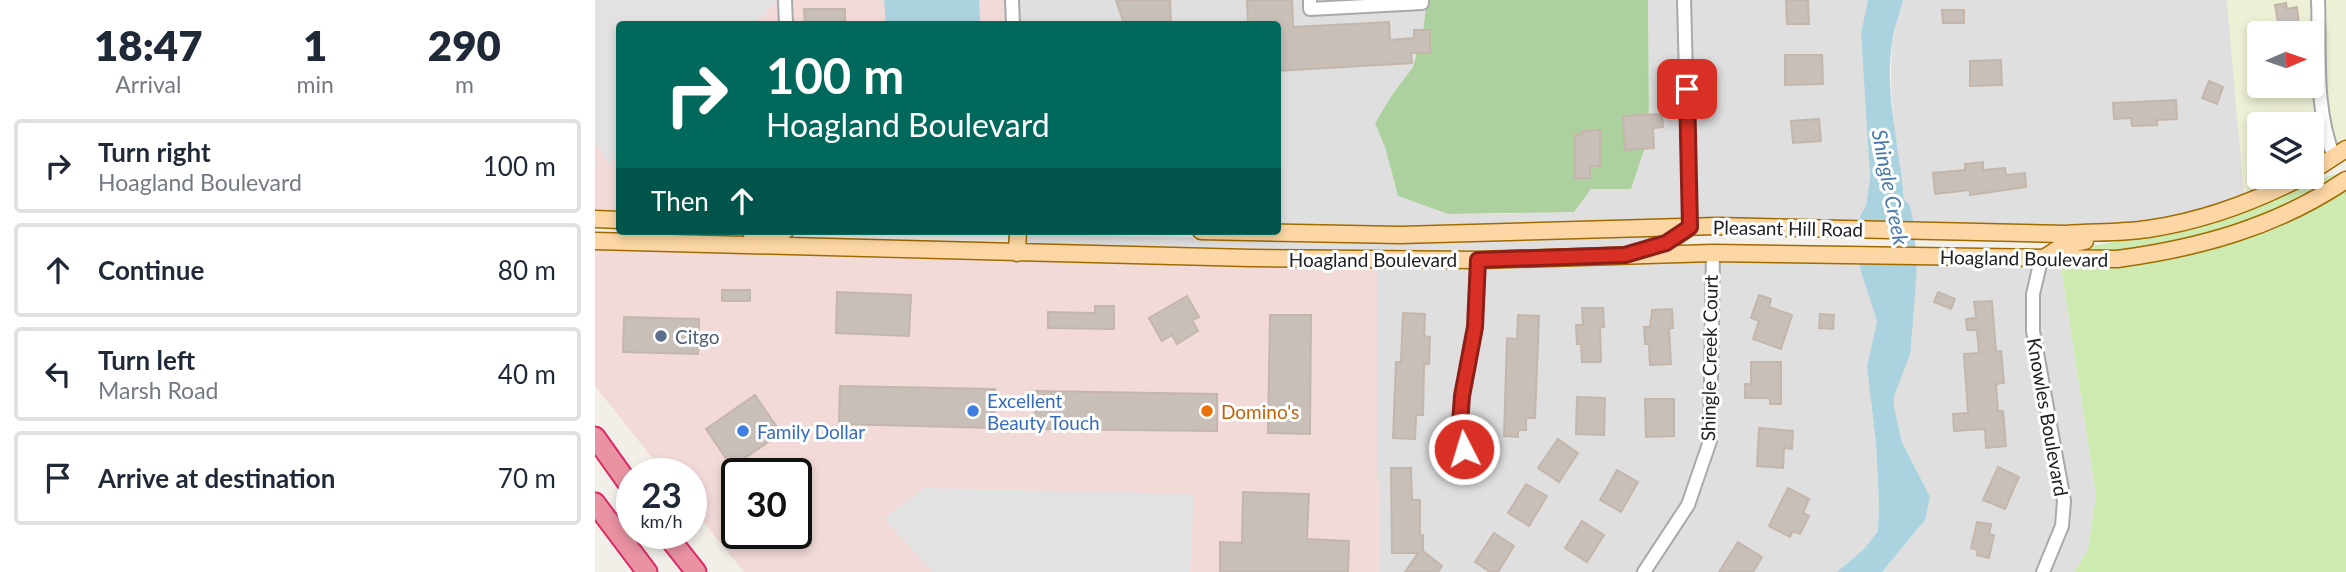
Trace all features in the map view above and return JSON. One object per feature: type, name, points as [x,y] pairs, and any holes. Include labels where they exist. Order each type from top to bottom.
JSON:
[{"type":"highway","points":[[595,437],[616,467]]},
{"type":"highway","points":[[595,503],[647,572]]},
{"type":"highway","points":[[678,549],[696,572]]},
{"type":"main road","points":[[2324,163],[2340,153]]},
{"type":"main road","name":"Hoagland Boulevard","points":[[595,241],[1017,253],[1478,260],[1713,253],[2041,260],[2117,259],[2209,243],[2257,227],[2298,209],[2346,180]]},
{"type":"main road","name":"Pleasant Hill Road","points":[[1281,232],[1424,235],[1759,227],[2066,234],[2149,229],[2198,219],[2276,189]]},
{"type":"main road","points":[[595,219],[616,220]]},
{"type":"main road","points":[[1625,255],[1666,243],[1690,227]]},
{"type":"main road","points":[[1713,253],[1732,237],[1759,227]]},
{"type":"main road","points":[[2041,260],[2064,245],[2149,229]]},
{"type":"main road","points":[[639,242],[664,235]]},
{"type":"main road","points":[[1017,253],[1018,235]]},
{"type":"street","points":[[785,0],[786,21]]},
{"type":"street","points":[[1012,0],[1013,21]]},
{"type":"street","points":[[1310,0],[1310,9],[1422,3],[1422,0]]},
{"type":"street","points":[[1684,0],[1690,227]]},
{"type":"street","points":[[2318,0],[2321,114],[2325,134],[2340,153]]},
{"type":"street","name":"Shingle Creek Court","points":[[1644,572],[1688,505],[1710,441],[1713,253]]},
{"type":"street","points":[[1468,475],[1460,423],[1462,396],[1475,327],[1478,260]]},
{"type":"street","name":"Knowles Boulevard","points":[[2041,260],[2033,294],[2033,331],[2064,501],[2062,526],[2043,572]]},
{"type":"shaded area","points":[[595,0],[1006,0],[1006,21],[616,21],[616,213],[595,212]]},
{"type":"shaded area","points":[[595,0],[779,0],[756,21],[616,21],[616,157],[608,164],[595,140]]},
{"type":"shaded area","points":[[1006,0],[1427,0],[1423,31],[1413,67],[1375,123],[1385,147],[1398,196],[1448,214],[1513,214],[1591,189],[1649,135],[1648,0],[1868,0],[1861,33],[1870,177],[1866,207],[1860,216],[1860,222],[1763,218],[1447,228],[1281,226],[1281,21],[1006,21]]},
{"type":"shaded area","points":[[1903,0],[2227,0],[2244,196],[2196,212],[2148,222],[2066,227],[1905,222],[1891,85],[1892,42]]},
{"type":"shaded area","points":[[1669,234],[1624,248],[1478,253],[1025,244],[1026,235],[1400,242]]},
{"type":"shaded area","points":[[595,248],[979,259],[1377,266],[1380,572],[744,572],[725,549],[812,549],[812,458],[721,458],[721,544],[707,527],[707,458],[652,458],[595,386]]},
{"type":"shaded area","points":[[1716,259],[1860,263],[1877,321],[1867,367],[1876,443],[1878,531],[1864,549],[1837,572],[1380,572],[1377,266]]},
{"type":"shaded area","points":[[1904,263],[2061,266],[2096,495],[2088,550],[2074,572],[1882,572],[1925,520],[1920,477],[1902,442],[1894,407],[1894,316]]},
{"type":"shaded area","points":[[924,488],[1194,494],[1190,572],[933,572],[884,519]]},
{"type":"green space","points":[[1427,0],[1648,0],[1649,135],[1631,189],[1591,189],[1574,212],[1448,214],[1398,196],[1385,147],[1375,123],[1413,67],[1423,31]]},
{"type":"green space","points":[[2227,0],[2346,0],[2346,140],[2324,155],[2324,112],[2247,112],[2247,189],[2260,189],[2244,196]]},
{"type":"green space","points":[[2346,171],[2324,187],[2324,178]]},
{"type":"green space","points":[[2290,189],[2319,189],[2262,218],[2207,236],[2116,253],[2066,251],[2177,230]]},
{"type":"green space","points":[[2346,189],[2346,572],[2074,572],[2088,550],[2096,495],[2061,266],[2136,263],[2209,249],[2280,225]]},
{"type":"water","points":[[884,0],[979,0],[980,21],[886,21]]},
{"type":"water","points":[[1868,0],[1903,0],[1893,37],[1890,87],[1905,222],[1860,222],[1860,216],[1866,206],[1870,177],[1861,33]]},
{"type":"water","points":[[1860,263],[1904,263],[1894,316],[1894,407],[1902,442],[1930,497],[1925,520],[1882,572],[1837,572],[1864,549],[1878,531],[1876,443],[1867,367],[1877,321]]},
{"type":"building","points":[[1116,0],[1170,0],[1171,21],[1123,21]]},
{"type":"building","points":[[1247,0],[1292,0],[1293,27],[1389,22],[1390,40],[1414,38],[1414,30],[1430,30],[1430,53],[1411,53],[1412,63],[1281,71],[1281,21],[1248,21]]},
{"type":"building","points":[[1786,0],[1808,0],[1809,24],[1787,24]]},
{"type":"building","points":[[2286,3],[2287,9],[2297,7],[2299,21],[2278,21],[2275,5]]},
{"type":"building","points":[[804,9],[845,9],[845,21],[805,21]]},
{"type":"building","points":[[1942,10],[1964,10],[1964,23],[1943,23]]},
{"type":"building","points":[[1785,55],[1822,55],[1823,84],[1785,85]]},
{"type":"building","points":[[2001,60],[2002,85],[1970,86],[1970,61]]},
{"type":"building","points":[[2209,81],[2223,87],[2217,104],[2202,98]]},
{"type":"building","points":[[2176,100],[2177,119],[2157,120],[2157,125],[2132,126],[2131,118],[2114,119],[2113,103]]},
{"type":"building","points":[[1662,114],[1663,127],[1653,128],[1654,148],[1625,150],[1623,116]]},
{"type":"building","points":[[1819,119],[1821,141],[1793,143],[1791,121]]},
{"type":"building","points":[[1600,130],[1600,166],[1590,166],[1590,178],[1575,178],[1575,135],[1583,134],[1583,131]]},
{"type":"building","points":[[1983,162],[1983,170],[2005,168],[2006,175],[2025,173],[2026,187],[1970,195],[1970,190],[1935,194],[1933,173],[1965,170],[1965,164]]},
{"type":"building","points":[[722,290],[750,290],[750,301],[722,301]]},
{"type":"building","points":[[837,292],[911,295],[909,336],[836,333]]},
{"type":"building","points":[[1938,292],[1955,299],[1951,309],[1934,302]]},
{"type":"building","points":[[1759,295],[1771,299],[1769,307],[1792,315],[1781,349],[1753,339],[1759,321],[1751,318]]},
{"type":"building","points":[[1187,296],[1199,317],[1192,320],[1198,331],[1177,344],[1172,335],[1162,341],[1149,318]]},
{"type":"building","points":[[1992,301],[1996,352],[2001,351],[2004,383],[1996,384],[1998,411],[2003,411],[2006,446],[1986,448],[1985,429],[1954,431],[1953,414],[1968,413],[1964,354],[1979,353],[1977,330],[1967,330],[1966,319],[1976,318],[1974,302]]},
{"type":"building","points":[[1095,306],[1114,306],[1114,329],[1048,328],[1048,312],[1095,313]]},
{"type":"building","points":[[1582,308],[1603,308],[1604,327],[1600,327],[1601,362],[1582,362],[1576,325],[1583,325]]},
{"type":"building","points":[[1672,309],[1673,328],[1669,328],[1671,364],[1650,365],[1649,344],[1645,344],[1644,327],[1650,327],[1652,310]]},
{"type":"building","points":[[1403,313],[1425,314],[1424,336],[1430,337],[1429,364],[1424,364],[1423,415],[1416,415],[1415,439],[1393,438],[1396,362],[1401,362]]},
{"type":"building","points":[[1820,314],[1834,315],[1833,329],[1819,328]]},
{"type":"building","points":[[1270,315],[1311,315],[1310,434],[1268,433]]},
{"type":"building","points":[[1518,315],[1539,316],[1535,418],[1526,418],[1526,430],[1518,430],[1518,437],[1504,436],[1507,338],[1517,339]]},
{"type":"building","name":"Citgo","points":[[624,317],[699,319],[698,354],[623,352]]},
{"type":"building","points":[[1751,362],[1781,362],[1781,404],[1770,404],[1770,398],[1745,398],[1745,384],[1751,384]]},
{"type":"building","points":[[840,386],[995,389],[994,428],[839,424]]},
{"type":"building","points":[[1036,391],[1217,394],[1217,431],[1035,429]]},
{"type":"building","name":"Family Dollar","points":[[755,395],[781,433],[745,458],[726,458],[706,429]]},
{"type":"building","points":[[1577,397],[1605,398],[1604,435],[1576,434]]},
{"type":"building","points":[[1645,399],[1674,399],[1674,436],[1646,437]]},
{"type":"building","points":[[1759,428],[1793,431],[1792,449],[1784,448],[1783,468],[1757,466]]},
{"type":"building","points":[[1558,439],[1578,453],[1559,482],[1538,468]]},
{"type":"building","points":[[1998,467],[2019,477],[2005,509],[1983,500]]},
{"type":"building","points":[[1391,468],[1411,468],[1412,500],[1420,500],[1420,536],[1423,535],[1423,551],[1442,566],[1438,572],[1405,572],[1418,553],[1392,553]]},
{"type":"building","points":[[1617,470],[1638,482],[1621,512],[1600,500]]},
{"type":"building","points":[[1526,484],[1547,496],[1529,526],[1508,513]]},
{"type":"building","points":[[1788,488],[1809,499],[1803,513],[1809,516],[1800,534],[1793,531],[1790,537],[1769,526]]},
{"type":"building","points":[[1243,492],[1309,494],[1307,539],[1349,541],[1348,572],[1220,572],[1220,542],[1242,543]]},
{"type":"building","points":[[1582,521],[1604,535],[1587,562],[1565,548]]},
{"type":"building","points":[[1977,522],[1991,524],[1989,534],[1994,535],[1989,558],[1977,555],[1978,550],[1971,548]]},
{"type":"building","points":[[1494,533],[1514,546],[1498,572],[1490,572],[1475,562]]},
{"type":"building","points":[[1738,542],[1762,557],[1753,572],[1719,572]]},
{"type":"waterway","name":"Shingle Creek","points":[[1882,396],[1899,351],[1905,273],[1903,227],[1899,210]]},
{"type":"place","name":"Citgo","points":[[661,336]]},
{"type":"place","name":"Excellent Beauty Touch","points":[[973,411]]},
{"type":"place","name":"Domino's","points":[[1207,411]]},
{"type":"place","name":"Family Dollar","points":[[743,431]]},
{"type":"route","points":[[1464,449],[1460,423],[1462,396],[1475,327],[1478,260],[1625,255],[1666,243],[1690,227],[1687,89]]}]
